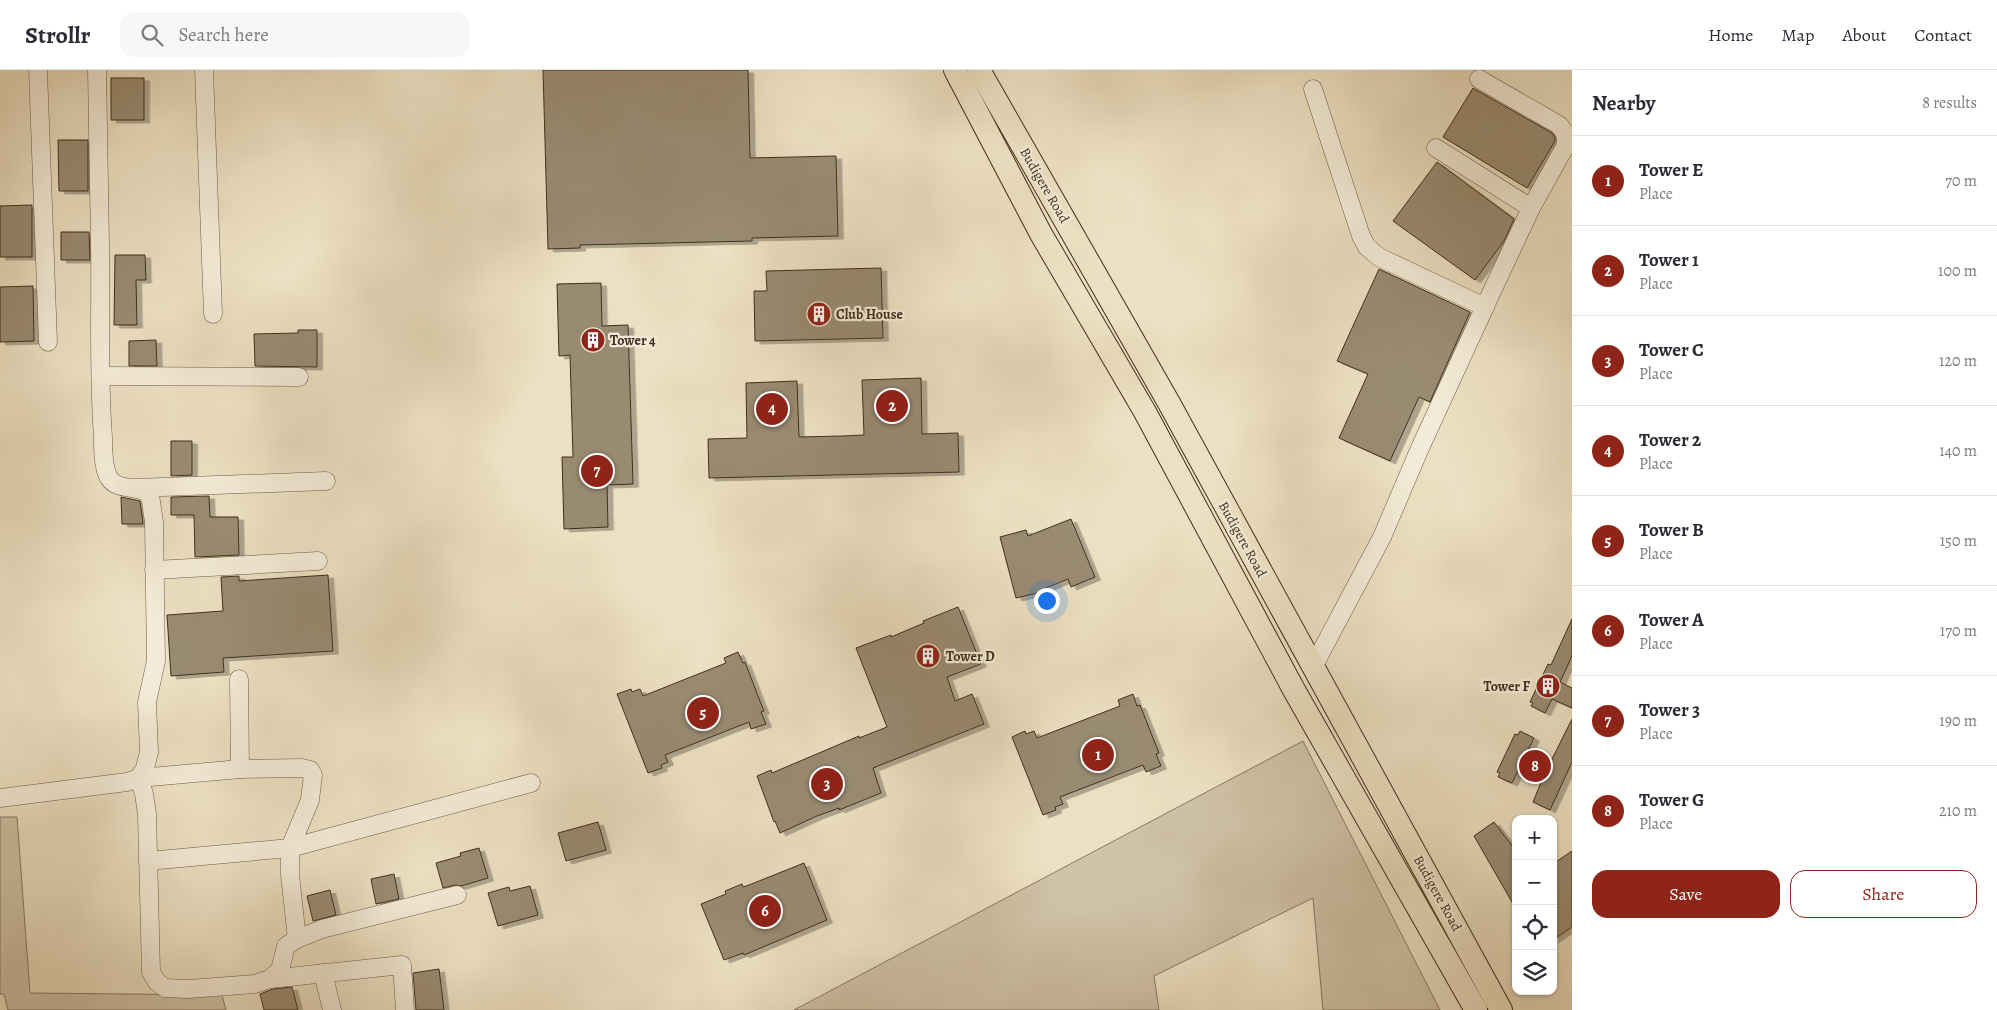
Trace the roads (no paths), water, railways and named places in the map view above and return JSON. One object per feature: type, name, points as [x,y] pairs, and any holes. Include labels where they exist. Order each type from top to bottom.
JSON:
[{"type":"main road","name":"Budigere Road","points":[[954,70],[1041,234],[1145,412],[1294,690],[1476,1010]]},
{"type":"main road","name":"Budigere Road","points":[[979,70],[1174,412],[1476,961],[1501,1010]]},
{"type":"street","points":[[38,70],[48,342]]},
{"type":"street","points":[[97,70],[101,423],[107,474],[110,480],[122,487],[145,491],[152,499],[156,660],[147,702],[149,752],[145,768],[139,778],[147,814],[151,972],[157,982],[165,988],[197,988],[256,984],[270,979],[402,964],[405,1010]]},
{"type":"street","points":[[204,70],[213,314]]},
{"type":"street","points":[[1313,667],[1382,537],[1420,448],[1531,208],[1566,145],[1565,133],[1560,125],[1479,79]]},
{"type":"street","points":[[1313,89],[1361,236],[1367,247],[1379,257],[1485,307]]},
{"type":"street","points":[[1436,148],[1531,208]]},
{"type":"street","points":[[101,376],[299,377]]},
{"type":"street","points":[[132,488],[326,481]]},
{"type":"street","points":[[154,570],[318,561]]},
{"type":"street","points":[[239,679],[240,769]]},
{"type":"street","points":[[0,798],[126,782],[139,778],[240,769],[302,768],[310,770],[313,775],[310,800],[290,848],[297,939]]},
{"type":"street","points":[[148,860],[290,848],[530,783]]},
{"type":"street","points":[[270,979],[280,970],[286,946],[297,939],[322,929],[457,895]]},
{"type":"street","points":[[323,973],[332,1010]]},
{"type":"place","name":"Club House","points":[[819,314]]},
{"type":"place","name":"Tower 4","points":[[593,340]]},
{"type":"place","name":"Tower 1","points":[[892,406]]},
{"type":"place","name":"Tower 2","points":[[772,409]]},
{"type":"place","name":"Tower 3","points":[[597,471]]},
{"type":"place","name":"Tower D","points":[[928,656]]},
{"type":"place","name":"Tower F","points":[[1548,686]]},
{"type":"place","name":"Tower B","points":[[703,713]]},
{"type":"place","name":"Tower E","points":[[1098,755]]},
{"type":"place","name":"Tower G","points":[[1535,766]]},
{"type":"place","name":"Tower C","points":[[827,784]]},
{"type":"place","name":"Tower A","points":[[765,911]]}]
